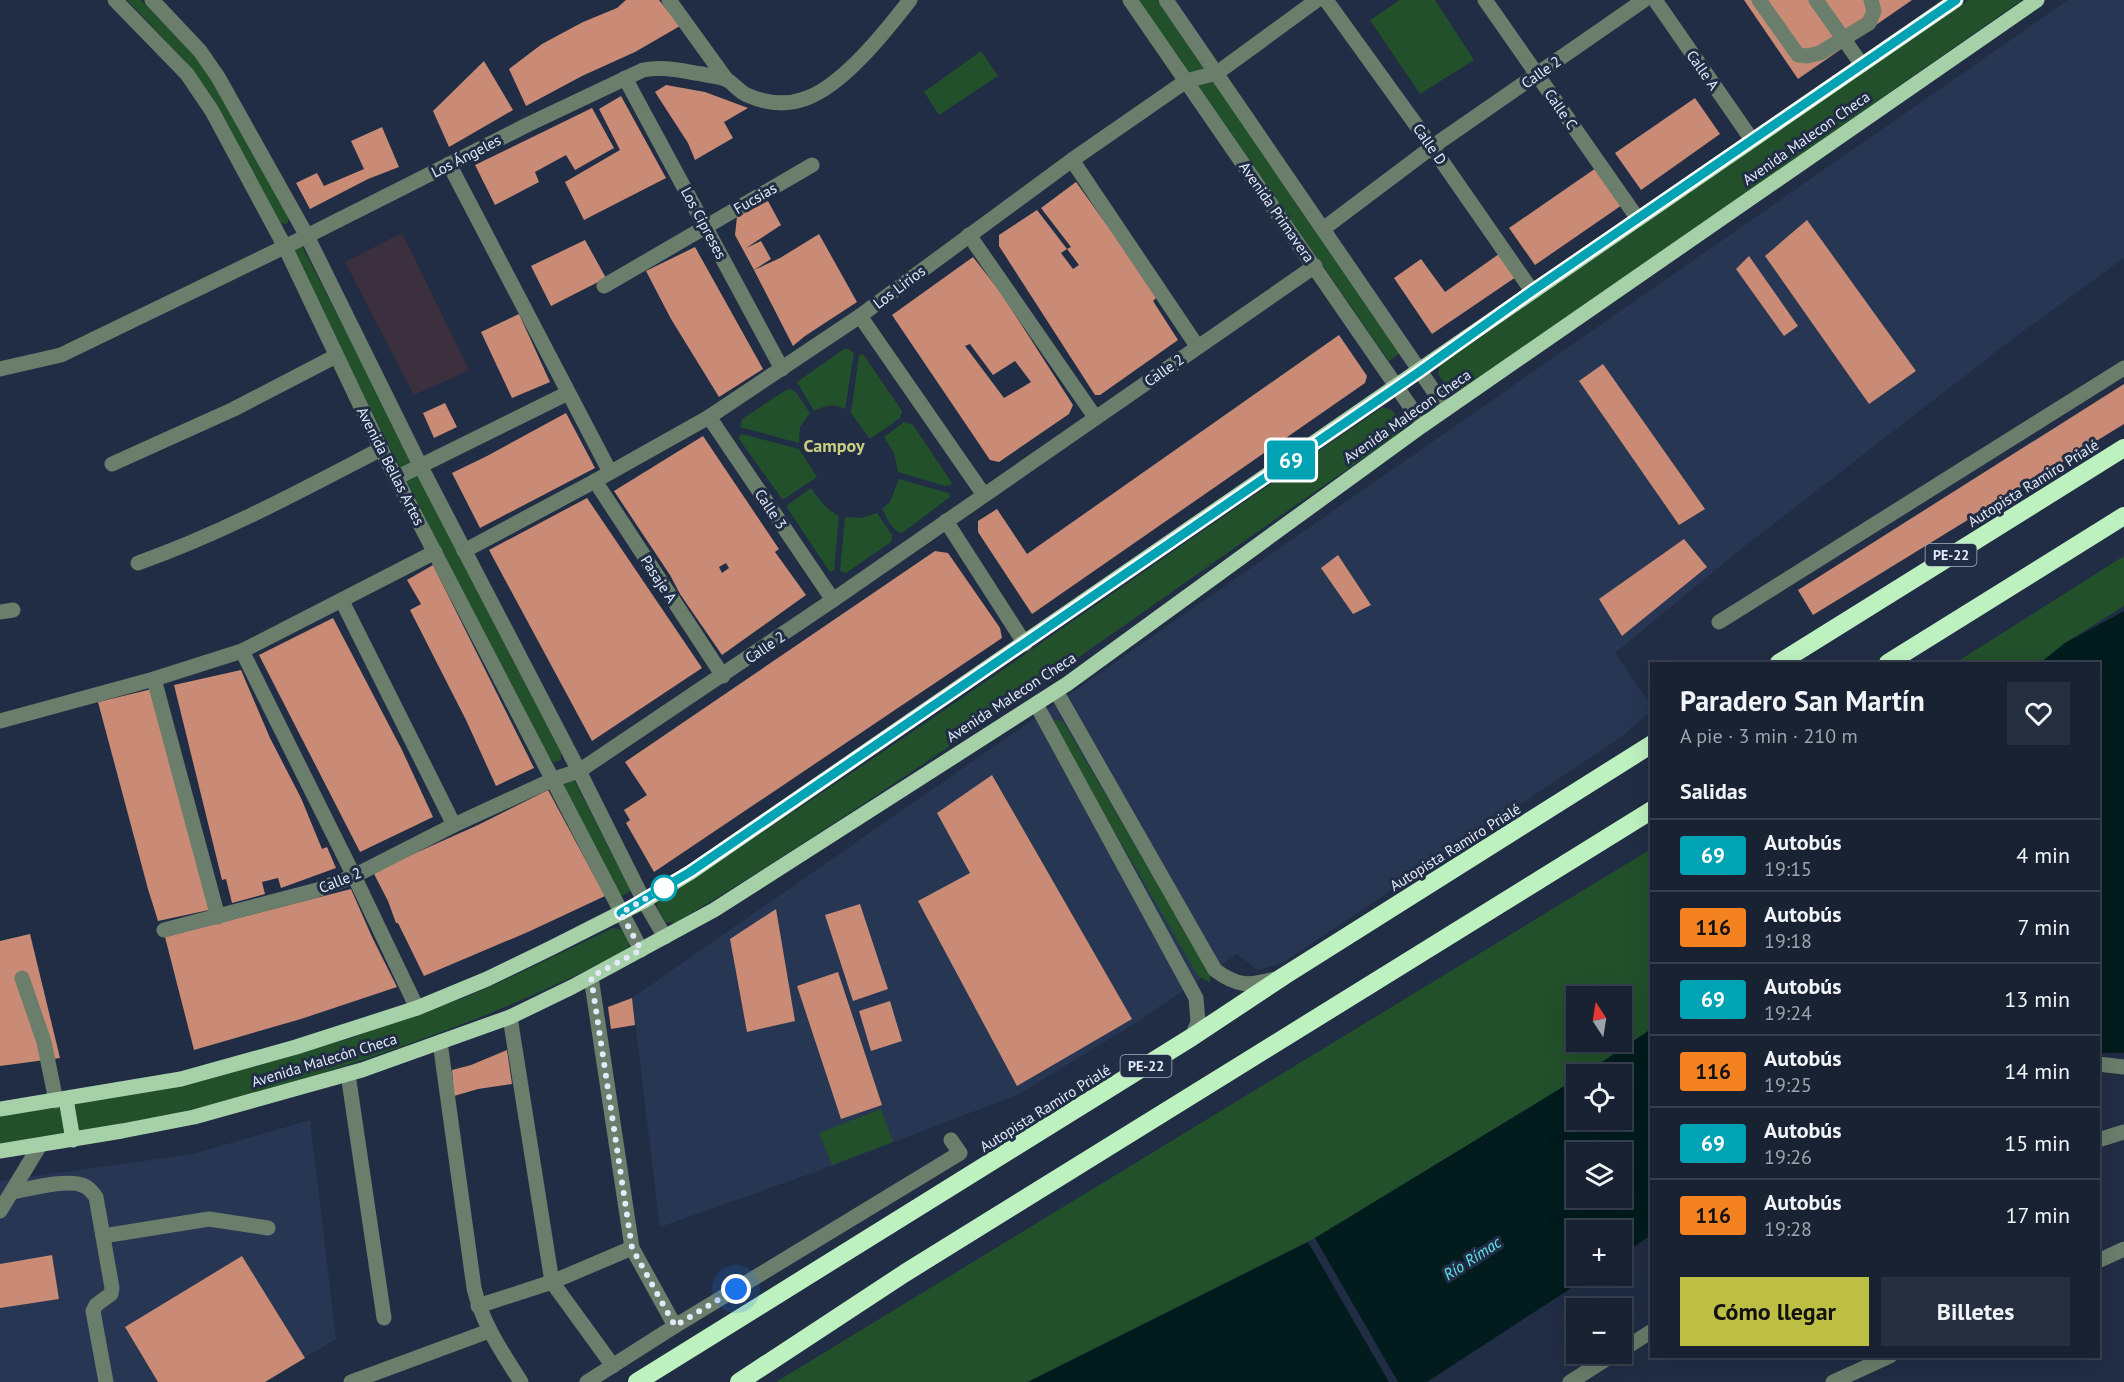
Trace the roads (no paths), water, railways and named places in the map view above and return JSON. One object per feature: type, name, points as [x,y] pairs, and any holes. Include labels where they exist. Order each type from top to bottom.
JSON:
[{"type":"highway","name":"Autopista Ramiro Prialé","points":[[1781,662],[2124,448]]},
{"type":"highway","points":[[1890,662],[2124,516]]},
{"type":"highway","name":"Autopista Ramiro Prialé","points":[[637,1382],[1192,1037],[1284,976],[1650,745]]},
{"type":"highway","points":[[740,1382],[905,1273],[1650,811]]},
{"type":"main road","name":"Avenida Malecon Checa","points":[[621,913],[690,872],[1024,644],[1956,0]]},
{"type":"main road","name":"Avenida Malecon Checa","points":[[641,950],[766,878],[1056,691],[1423,425],[2037,0]]},
{"type":"main road","name":"Avenida Malecón Checa","points":[[0,1109],[181,1079],[306,1044],[417,1008],[487,979],[621,913]]},
{"type":"main road","name":"Avenida Malecón Checa","points":[[0,1151],[74,1140],[194,1117],[348,1074],[510,1017],[641,950]]},
{"type":"main road","points":[[61,1100],[74,1140]]},
{"type":"street","name":"Avenida Bellas Artes","points":[[115,0],[187,74],[212,111],[285,247],[381,449],[641,950]]},
{"type":"street","name":"Avenida Bellas Artes","points":[[152,0],[200,51],[218,77],[307,236],[420,465],[644,901],[665,937]]},
{"type":"street","points":[[669,0],[726,79]]},
{"type":"street","name":"Los Ángeles","points":[[0,369],[61,356],[643,70],[659,67],[726,79],[744,93],[765,102],[786,103],[806,99],[825,89],[843,75],[910,0]]},
{"type":"street","name":"Avenida Primavera","points":[[1130,0],[1423,425]]},
{"type":"street","name":"Avenida Primavera","points":[[1166,0],[1446,409]]},
{"type":"street","name":"Los Lirios","points":[[464,551],[709,417],[860,316],[1072,160],[1186,81],[1217,73],[1317,0]]},
{"type":"street","name":"Calle D","points":[[1326,0],[1532,291]]},
{"type":"street","name":"Calle C","points":[[1485,0],[1638,219]]},
{"type":"street","name":"Calle 2","points":[[1323,229],[1432,147],[1644,0]]},
{"type":"street","name":"Calle A","points":[[1655,0],[1752,140]]},
{"type":"street","points":[[1760,0],[1798,55],[1808,56],[1820,53],[1869,23],[1874,11],[1871,0]]},
{"type":"street","points":[[1816,0],[1862,65]]},
{"type":"street","name":"Los Cipreses","points":[[625,78],[782,369]]},
{"type":"street","points":[[1072,160],[1197,346]]},
{"type":"street","points":[[449,164],[610,472]]},
{"type":"street","name":"Fucsias","points":[[604,286],[812,165]]},
{"type":"street","points":[[969,235],[1095,417]]},
{"type":"street","name":"Calle 2","points":[[164,930],[317,890],[354,876],[454,825],[554,779],[579,771],[723,676],[1315,266]]},
{"type":"street","points":[[860,316],[984,495]]},
{"type":"street","points":[[112,464],[234,409],[336,356]]},
{"type":"street","points":[[1719,622],[2124,368]]},
{"type":"street","points":[[396,478],[568,393]]},
{"type":"street","name":"Calle 3","points":[[709,417],[833,600]]},
{"type":"street","points":[[138,563],[178,549],[230,526],[381,449]]},
{"type":"street","name":"Pasaje A","points":[[595,481],[723,676]]},
{"type":"street","points":[[946,521],[1024,644]]},
{"type":"street","points":[[0,721],[154,679],[242,651],[435,552]]},
{"type":"street","points":[[342,601],[454,825]]},
{"type":"street","points":[[242,651],[417,1008]]},
{"type":"street","points":[[154,679],[218,917]]},
{"type":"street","points":[[1056,691],[1215,970],[1229,980],[1242,985],[1284,976]]},
{"type":"street","points":[[1036,704],[1196,998],[1198,1022],[1192,1037]]},
{"type":"street","points":[[591,977],[632,1248],[675,1326]]},
{"type":"street","points":[[22,978],[61,1100]]},
{"type":"street","points":[[510,1017],[552,1282],[613,1365]]},
{"type":"street","points":[[440,1042],[478,1306],[489,1331],[521,1382]]},
{"type":"street","points":[[2100,1064],[2124,1067]]},
{"type":"street","points":[[348,1074],[384,1318]]},
{"type":"street","points":[[2100,1139],[2124,1132]]},
{"type":"street","points":[[587,1382],[960,1153],[951,1140]]},
{"type":"street","points":[[4,1203],[40,1145]]},
{"type":"street","points":[[4,1203],[63,1184],[82,1185],[91,1190],[96,1197],[111,1294],[96,1305],[93,1318],[106,1382]]},
{"type":"street","points":[[103,1236],[209,1219],[268,1228]]},
{"type":"street","points":[[478,1306],[552,1282],[632,1248]]},
{"type":"street","points":[[2100,1260],[2124,1249]]},
{"type":"street","points":[[351,1382],[489,1331]]},
{"type":"street","points":[[1632,1344],[1650,1332]]},
{"type":"street","points":[[1833,1382],[1886,1358]]},
{"type":"street","points":[[1570,1382],[1599,1364]]},
{"type":"water","points":[[2124,611],[2124,1053],[2100,1053],[2100,662],[2041,662],[2065,643]]},
{"type":"water","name":"Río Rímac","points":[[1650,1030],[1650,1236],[1632,1248],[1632,1220],[1566,1220],[1566,1286],[1574,1286],[1427,1382],[1398,1382],[1315,1238],[1566,1085],[1566,1130],[1632,1130],[1632,1064],[1599,1064],[1617,1052],[1632,1052],[1632,1042]]},
{"type":"water","points":[[1308,1242],[1389,1382],[1028,1382]]},
{"type":"district","name":"Campoy","points":[[834,445]]}]
